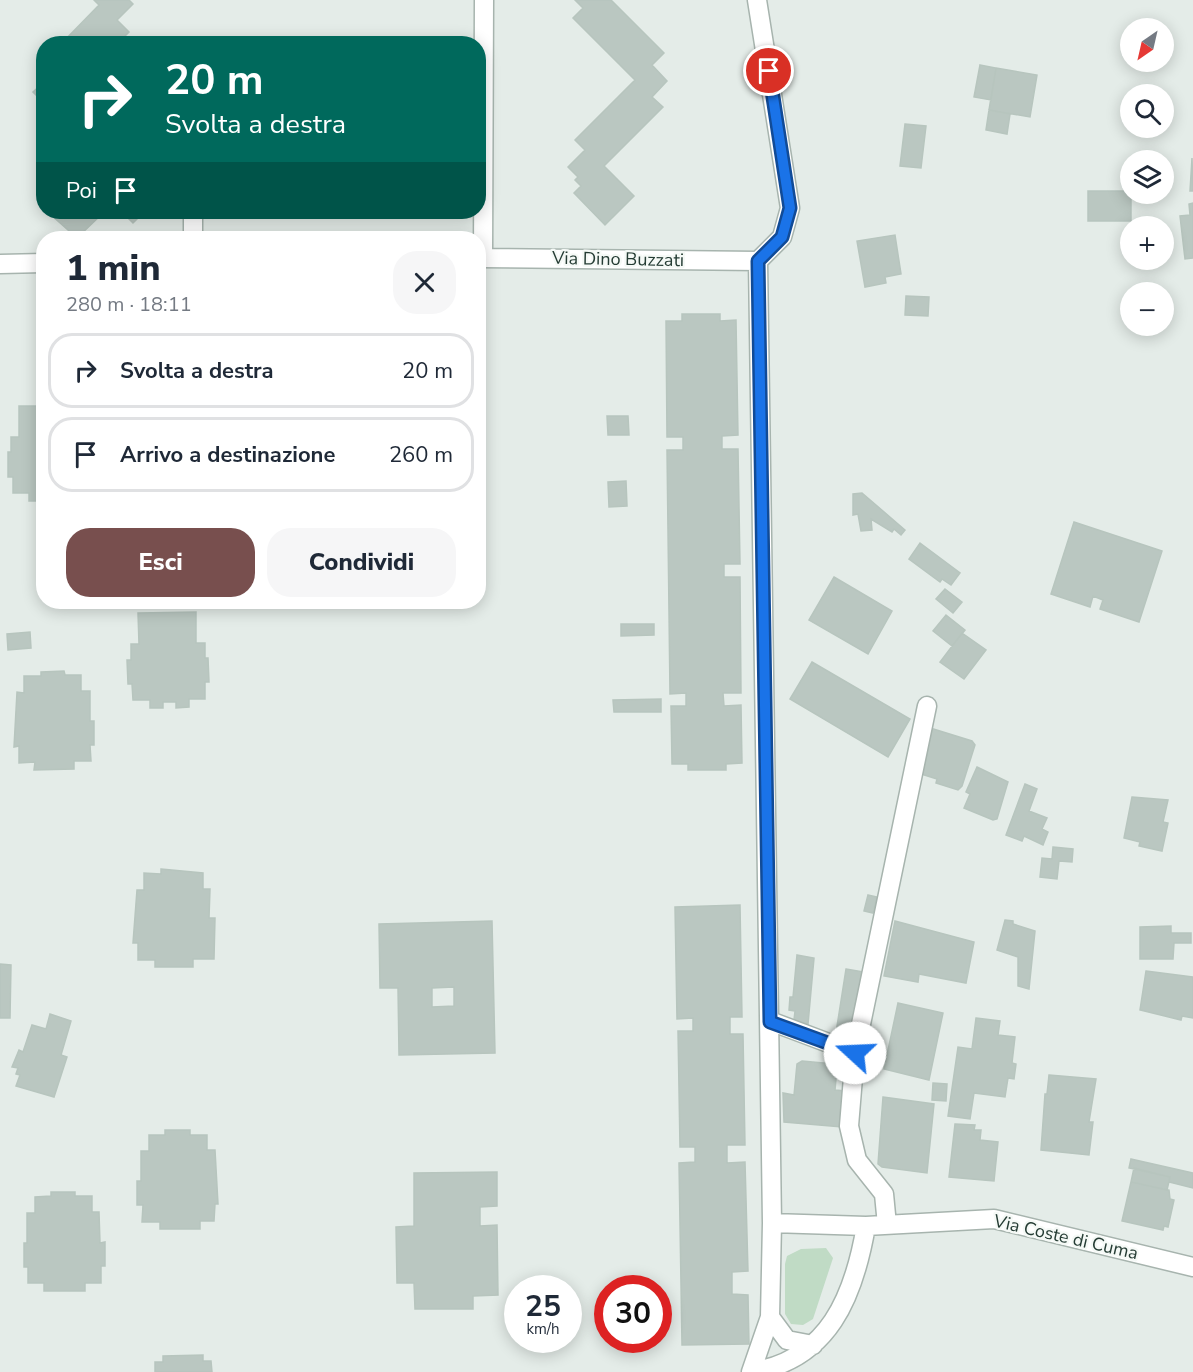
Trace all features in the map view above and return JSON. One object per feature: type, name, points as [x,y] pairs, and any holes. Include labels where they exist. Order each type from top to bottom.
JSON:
[{"type":"street","points":[[484,0],[484,36]]},
{"type":"street","points":[[751,1372],[764,1341],[764,1328],[770,1317],[772,1223],[758,261],[782,237],[790,208],[757,0]]},
{"type":"street","name":"Via Dino Buzzati","points":[[486,258],[758,261]]},
{"type":"street","points":[[0,264],[36,263]]},
{"type":"street","points":[[887,1225],[884,1194],[857,1160],[849,1126],[855,1053],[927,706]]},
{"type":"street","points":[[770,1022],[855,1053]]},
{"type":"street","name":"Via Coste di Cuma","points":[[772,1223],[866,1226],[994,1219],[1193,1267]]},
{"type":"street","points":[[751,1372],[770,1369],[813,1345],[831,1327],[861,1254],[866,1226]]},
{"type":"street","points":[[770,1317],[787,1340],[813,1345]]},
{"type":"green space","points":[[826,1248],[833,1258],[813,1319],[803,1325],[791,1324],[785,1314],[787,1256],[801,1249]]},
{"type":"building","points":[[94,0],[129,0],[133,4],[117,20],[129,32],[125,36],[69,36],[99,5]]},
{"type":"building","points":[[575,0],[611,0],[664,53],[652,65],[667,81],[652,97],[663,107],[604,166],[634,196],[605,225],[574,193],[581,186],[575,180],[578,177],[568,167],[585,150],[575,140],[635,80],[573,18],[583,8]]},
{"type":"building","points":[[980,65],[996,68],[991,100],[974,97]]},
{"type":"building","points":[[996,68],[1037,75],[1030,117],[989,110]]},
{"type":"building","points":[[989,110],[1010,114],[1007,134],[986,130]]},
{"type":"building","points":[[905,124],[926,126],[921,168],[900,166]]},
{"type":"building","points":[[1192,158],[1193,191],[1190,191]]},
{"type":"building","points":[[1088,191],[1120,191],[1120,204],[1131,204],[1131,216],[1120,216],[1120,221],[1088,221]]},
{"type":"building","points":[[1193,203],[1193,258],[1185,259],[1180,216],[1190,215],[1189,204]]},
{"type":"building","points":[[56,219],[97,219],[84,231],[69,231]]},
{"type":"building","points":[[895,235],[901,274],[885,277],[886,283],[865,287],[857,241]]},
{"type":"building","points":[[906,296],[929,297],[928,316],[905,315]]},
{"type":"building","points":[[682,314],[720,314],[720,321],[736,320],[738,435],[722,436],[722,449],[738,449],[740,564],[724,564],[724,577],[740,577],[741,693],[723,693],[724,706],[741,705],[742,763],[726,764],[726,770],[688,770],[688,764],[672,764],[671,706],[686,706],[686,693],[670,694],[667,450],[683,450],[683,437],[667,437],[666,321],[682,321]]},
{"type":"building","points":[[19,406],[36,406],[36,501],[29,501],[29,493],[13,493],[13,477],[8,477],[8,452],[11,452],[11,437],[19,437]]},
{"type":"building","points":[[607,416],[628,416],[629,435],[608,435]]},
{"type":"building","points":[[626,481],[627,506],[609,507],[608,482]]},
{"type":"building","points":[[862,493],[905,530],[901,535],[894,529],[892,532],[871,519],[872,530],[861,531],[858,514],[853,515],[853,494]]},
{"type":"building","points":[[1074,522],[1162,551],[1139,622],[1100,609],[1103,600],[1093,596],[1090,607],[1051,594]]},
{"type":"building","points":[[920,543],[960,573],[951,585],[942,579],[940,582],[909,559]]},
{"type":"building","points":[[834,577],[892,611],[868,654],[809,620]]},
{"type":"building","points":[[945,589],[962,602],[953,613],[936,599]]},
{"type":"building","points":[[196,612],[196,643],[205,643],[205,658],[208,658],[209,682],[205,682],[205,699],[189,699],[189,707],[176,708],[176,702],[163,702],[163,708],[150,708],[150,700],[133,700],[132,684],[128,684],[127,660],[131,660],[131,644],[139,644],[138,613]]},
{"type":"building","points":[[946,615],[965,630],[952,646],[933,631]]},
{"type":"building","points":[[621,624],[654,624],[654,635],[621,636]]},
{"type":"building","points":[[30,632],[31,648],[8,650],[7,634]]},
{"type":"building","points":[[962,633],[986,650],[964,679],[940,662]]},
{"type":"building","points":[[812,662],[910,719],[888,757],[790,699]]},
{"type":"building","points":[[64,671],[65,675],[81,675],[81,691],[90,691],[90,721],[94,721],[94,745],[90,745],[91,761],[74,761],[74,769],[34,770],[35,762],[19,763],[19,746],[14,747],[17,692],[24,693],[24,676],[41,676],[41,672]]},
{"type":"building","points":[[661,699],[661,712],[614,712],[613,700]]},
{"type":"building","points":[[927,727],[972,741],[975,745],[962,786],[958,790],[936,783],[937,779],[921,774]]},
{"type":"building","points":[[977,767],[1008,782],[997,819],[993,820],[964,808],[970,794],[966,792]]},
{"type":"building","points":[[1025,784],[1037,789],[1029,811],[1047,818],[1042,829],[1048,832],[1043,845],[1024,836],[1022,841],[1006,835]]},
{"type":"building","points":[[1132,797],[1168,800],[1163,822],[1168,823],[1162,851],[1139,846],[1140,842],[1124,838]]},
{"type":"building","points":[[1053,847],[1073,849],[1072,862],[1059,861],[1057,879],[1040,877],[1042,858],[1052,859]]},
{"type":"building","points":[[161,869],[203,873],[203,889],[210,889],[209,918],[215,918],[214,959],[193,959],[193,967],[155,967],[155,960],[138,960],[138,943],[133,943],[137,890],[144,890],[144,873],[161,874]]},
{"type":"building","points":[[868,895],[877,897],[873,913],[864,911]]},
{"type":"building","points":[[740,905],[742,1017],[730,1017],[730,1034],[743,1034],[745,1145],[727,1145],[727,1163],[745,1162],[748,1271],[732,1272],[732,1294],[748,1295],[749,1344],[682,1345],[679,1163],[695,1162],[695,1147],[680,1147],[678,1031],[693,1031],[693,1018],[677,1019],[675,907]]},
{"type":"building","points":[[1005,920],[1013,921],[1013,924],[1035,931],[1029,989],[1018,986],[1018,957],[997,950]]},
{"type":"building","points":[[492,921],[495,1053],[399,1055],[398,988],[380,988],[379,924]],"holes":[[[454,987],[454,1006],[432,1007],[432,988]]]},
{"type":"building","points":[[895,921],[974,942],[966,983],[919,974],[918,982],[884,976]]},
{"type":"building","points":[[1171,926],[1171,933],[1191,933],[1191,943],[1174,943],[1173,959],[1140,959],[1140,927]]},
{"type":"building","points":[[797,955],[814,958],[808,1024],[794,1020],[795,1011],[789,1010],[790,997],[793,997]]},
{"type":"building","points":[[0,964],[11,965],[10,1018],[0,1018]]},
{"type":"building","points":[[846,969],[864,972],[852,1042],[835,1039]]},
{"type":"building","points":[[1146,971],[1193,977],[1193,1018],[1182,1016],[1181,1020],[1140,1010]]},
{"type":"building","points":[[898,1003],[943,1013],[929,1080],[884,1069]]},
{"type":"building","points":[[50,1014],[71,1021],[61,1055],[67,1057],[54,1097],[16,1086],[20,1075],[16,1074],[18,1068],[12,1067],[19,1050],[23,1052],[32,1025],[46,1029]]},
{"type":"building","points":[[976,1018],[1000,1021],[998,1035],[1015,1037],[1012,1063],[1016,1064],[1014,1079],[1008,1078],[1005,1097],[974,1093],[970,1119],[948,1116],[958,1047],[972,1049]]},
{"type":"building","points":[[802,1061],[834,1064],[837,1068],[835,1090],[846,1091],[842,1127],[784,1122],[783,1093],[794,1095],[797,1064]]},
{"type":"building","points":[[1049,1075],[1096,1079],[1089,1122],[1093,1122],[1089,1155],[1041,1150],[1045,1094],[1047,1094]]},
{"type":"building","points":[[933,1083],[947,1084],[946,1101],[932,1100]]},
{"type":"building","points":[[883,1097],[934,1104],[927,1173],[882,1167],[878,1164]]},
{"type":"building","points":[[955,1124],[975,1125],[974,1130],[981,1130],[980,1140],[998,1142],[994,1181],[949,1177]]},
{"type":"building","points":[[165,1130],[190,1130],[190,1135],[207,1135],[207,1150],[215,1150],[218,1204],[215,1204],[214,1221],[200,1221],[200,1229],[160,1229],[160,1222],[142,1222],[143,1205],[137,1205],[137,1181],[141,1181],[141,1151],[149,1151],[149,1135],[165,1135]]},
{"type":"building","points":[[1131,1159],[1193,1173],[1193,1188],[1169,1182],[1170,1177],[1129,1168]]},
{"type":"building","points":[[1134,1168],[1170,1177],[1167,1190],[1131,1182]]},
{"type":"building","points":[[497,1172],[497,1206],[480,1207],[480,1226],[497,1225],[498,1295],[473,1296],[473,1309],[415,1309],[414,1283],[397,1283],[396,1227],[414,1226],[414,1173]]},
{"type":"building","points":[[1131,1182],[1169,1190],[1170,1199],[1174,1200],[1168,1227],[1164,1226],[1163,1230],[1122,1221]]},
{"type":"building","points":[[51,1192],[75,1192],[75,1196],[92,1196],[92,1212],[99,1212],[100,1243],[105,1242],[105,1266],[101,1266],[101,1283],[85,1283],[85,1291],[44,1291],[44,1283],[28,1283],[28,1267],[24,1267],[27,1213],[35,1213],[35,1197],[51,1196]]},
{"type":"building","points":[[203,1355],[203,1361],[211,1361],[212,1372],[155,1372],[155,1362],[163,1362],[163,1356]]},
{"type":"route","points":[[769,71],[789,184],[790,208],[782,237],[758,261],[770,1022],[855,1053]]}]
